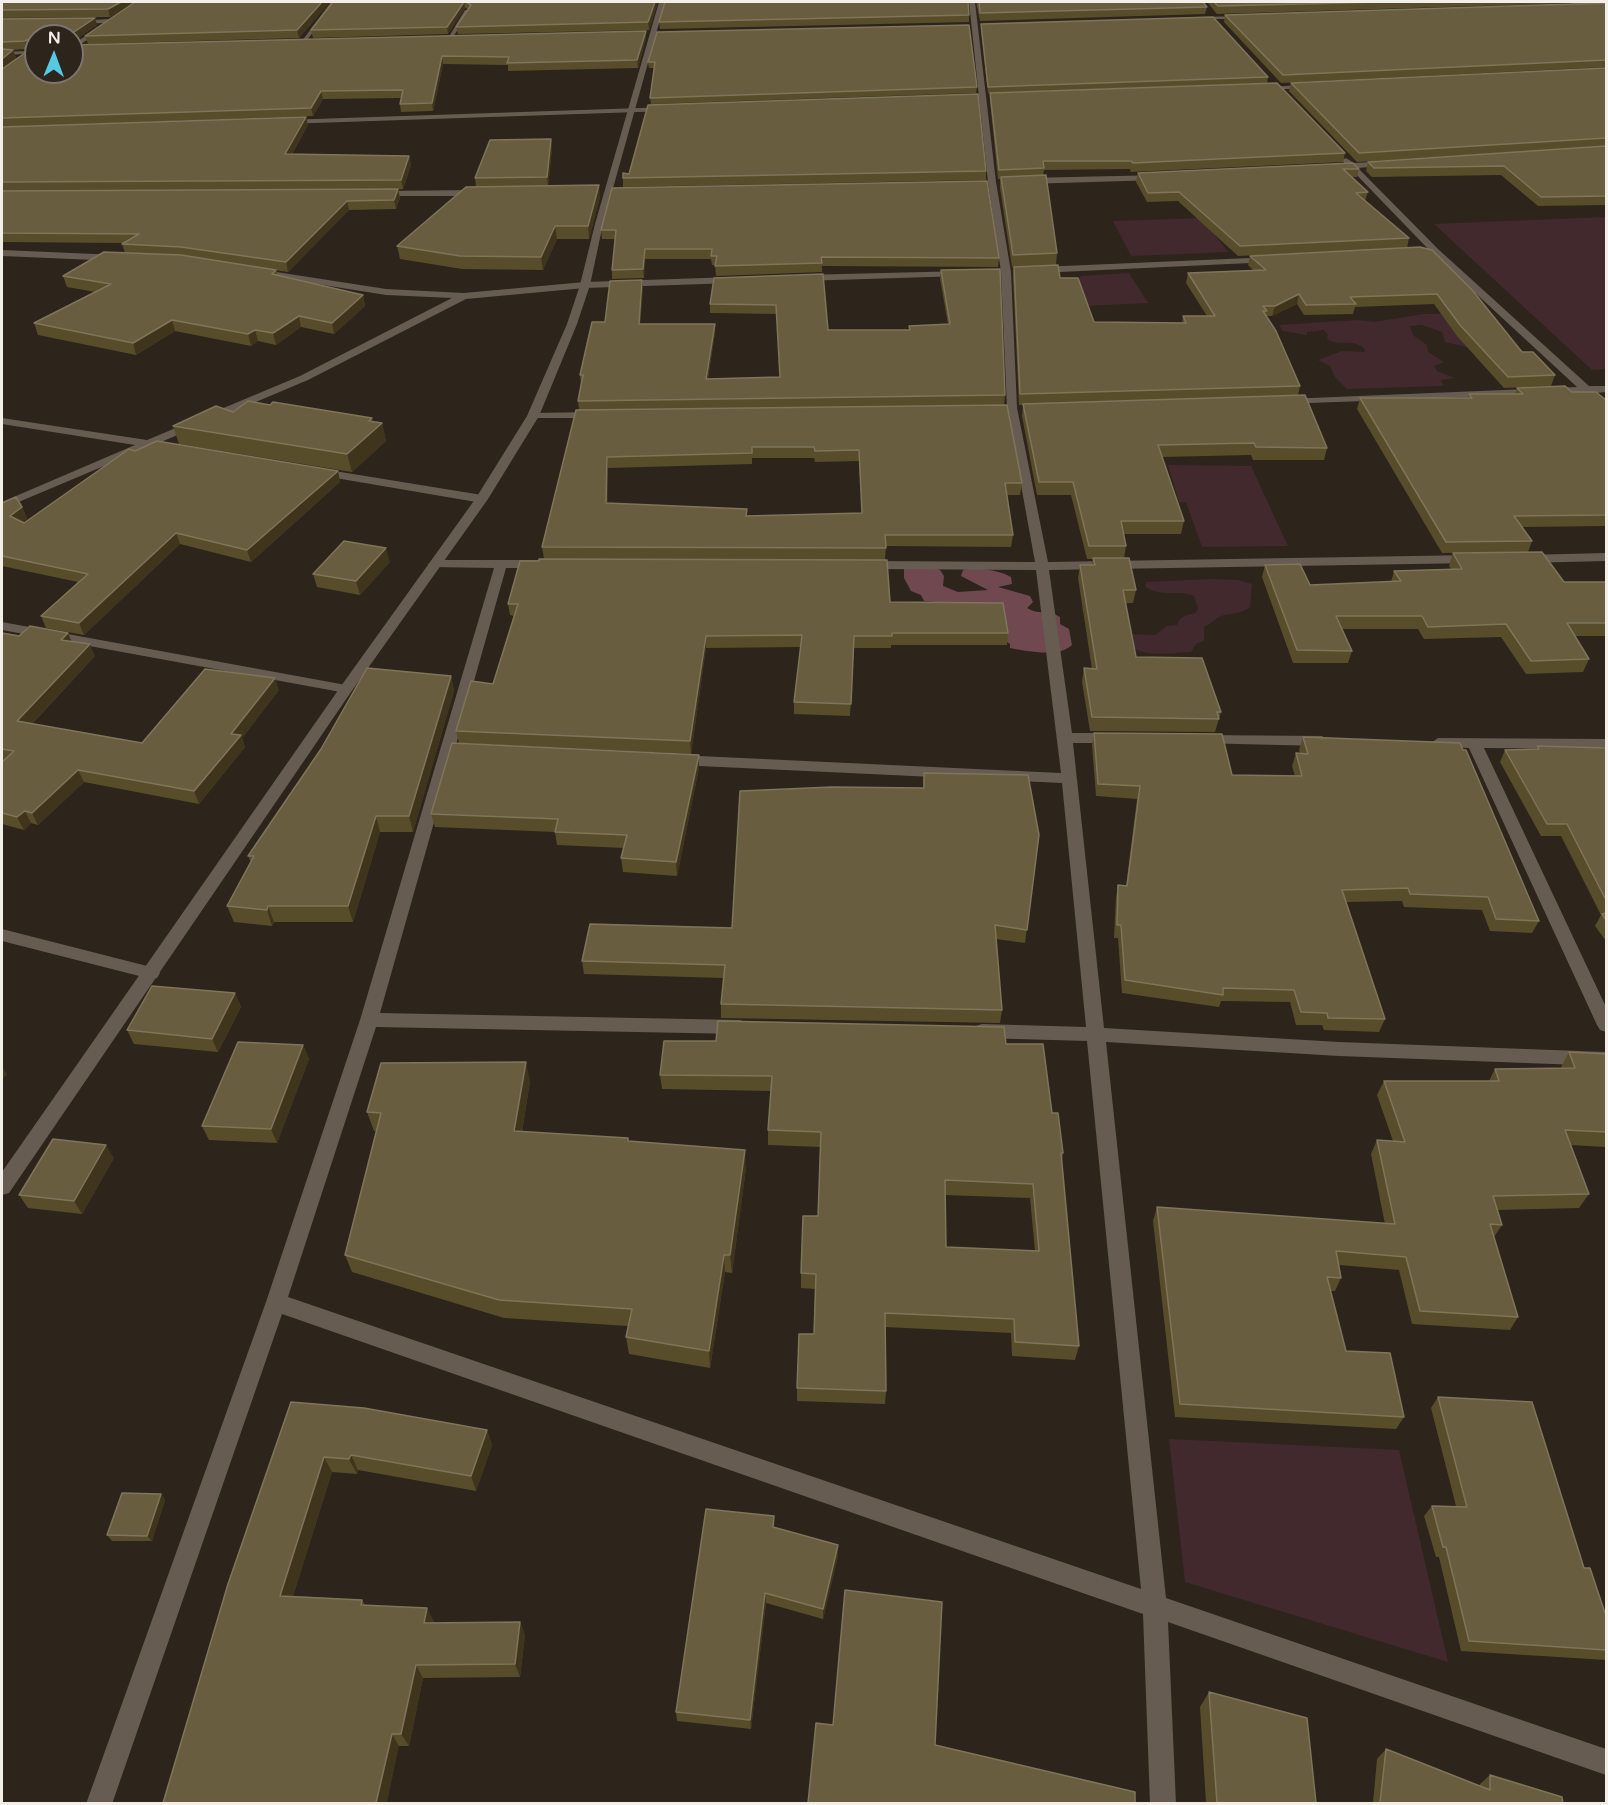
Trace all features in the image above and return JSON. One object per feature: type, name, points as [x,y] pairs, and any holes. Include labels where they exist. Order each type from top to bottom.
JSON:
[{"type":"street","points":[[84,40],[141,2]]},
{"type":"street","points":[[301,44],[334,2]]},
{"type":"street","points":[[2,1187],[346,689],[482,499],[532,416],[572,324],[585,285],[608,193],[662,2]]},
{"type":"street","points":[[972,2],[992,182],[1006,272],[1011,408],[1042,566],[1065,738],[1155,1605],[1164,1803]]},
{"type":"street","points":[[1571,2],[1606,16]]},
{"type":"street","points":[[1559,7],[1606,6]]},
{"type":"street","points":[[1209,10],[1222,28]]},
{"type":"street","points":[[449,39],[467,11]]},
{"type":"street","points":[[1182,19],[1251,17]]},
{"type":"street","points":[[69,22],[114,21]]},
{"type":"street","points":[[437,40],[460,39]]},
{"type":"street","points":[[290,44],[313,43]]},
{"type":"street","points":[[2,54],[24,52]]},
{"type":"street","points":[[19,60],[24,56]]},
{"type":"street","points":[[1270,79],[1286,96]]},
{"type":"street","points":[[1254,88],[1325,85]]},
{"type":"street","points":[[276,122],[680,108]]},
{"type":"street","points":[[1342,157],[1436,251],[1606,408]]},
{"type":"street","points":[[1321,168],[1397,162]]},
{"type":"street","points":[[1016,182],[1171,177]]},
{"type":"street","points":[[370,194],[489,193]]},
{"type":"street","points":[[1424,252],[1436,251]]},
{"type":"street","points":[[2,253],[127,259]]},
{"type":"street","points":[[1030,271],[1280,259]]},
{"type":"street","points":[[251,272],[386,292],[464,296],[585,285],[748,280]]},
{"type":"street","points":[[795,278],[971,273]]},
{"type":"street","points":[[2,506],[304,378],[464,296]]},
{"type":"street","points":[[1273,402],[1606,389]]},
{"type":"street","points":[[532,416],[604,415]]},
{"type":"street","points":[[2,421],[173,448]]},
{"type":"street","points":[[298,469],[482,499]]},
{"type":"street","points":[[1512,559],[1606,557]]},
{"type":"street","points":[[854,565],[1042,566],[1489,559]]},
{"type":"street","points":[[434,564],[560,564]]},
{"type":"street","points":[[99,1803],[276,1302],[369,1020],[452,750],[501,564]]},
{"type":"street","points":[[2,626],[346,689]]},
{"type":"street","points":[[1065,738],[1135,739]]},
{"type":"street","points":[[1182,739],[1334,741]]},
{"type":"street","points":[[1428,743],[1606,744]]},
{"type":"street","points":[[1475,744],[1606,1025]]},
{"type":"street","points":[[662,759],[1069,778]]},
{"type":"street","points":[[2,935],[151,973]]},
{"type":"street","points":[[369,1020],[760,1028]]},
{"type":"street","points":[[961,1031],[1095,1034],[1340,1049],[1606,1059]]},
{"type":"street","points":[[276,1302],[1606,1762]]},
{"type":"shaded area","points":[[1606,217],[1606,369],[1592,370],[1434,224]]},
{"type":"shaded area","points":[[1202,218],[1228,252],[1131,256],[1113,221]]},
{"type":"shaded area","points":[[1129,273],[1148,303],[1085,306],[1077,279],[1082,276]]},
{"type":"shaded area","points":[[1481,313],[1491,343],[1466,347],[1445,342],[1442,332],[1422,325],[1410,326],[1413,335],[1427,345],[1428,352],[1444,362],[1434,366],[1437,371],[1455,378],[1441,380],[1444,386],[1347,389],[1335,377],[1330,366],[1318,360],[1342,351],[1365,352],[1364,348],[1327,339],[1328,335],[1324,330],[1307,332],[1307,335],[1283,331],[1279,325],[1358,320],[1374,322],[1423,314]]},
{"type":"shaded area","points":[[1168,465],[1251,466],[1288,546],[1202,547],[1186,502],[1179,502]]},
{"type":"shaded area","points":[[928,566],[940,570],[944,576],[943,586],[958,592],[988,590],[961,576],[963,570],[987,569],[1011,577],[1012,584],[998,587],[1030,596],[1033,602],[1027,608],[1031,610],[1060,617],[1060,624],[1069,629],[1072,645],[1066,649],[1051,652],[1010,648],[1010,644],[1003,639],[949,614],[936,602],[924,601],[921,595],[911,591],[904,578],[904,568]]},
{"type":"shaded area","points":[[1238,580],[1252,584],[1250,607],[1240,612],[1221,616],[1204,627],[1204,641],[1196,644],[1191,652],[1149,653],[1132,648],[1112,634],[1155,635],[1167,626],[1177,625],[1185,616],[1196,613],[1198,608],[1194,596],[1158,592],[1146,587],[1146,582]]},
{"type":"shaded area","points":[[1169,1439],[1399,1450],[1448,1662],[1185,1582]]},
{"type":"building","points":[[2,2],[121,2],[108,9],[2,10]]},
{"type":"building","points":[[135,2],[322,2],[297,30],[85,36]]},
{"type":"building","points":[[333,2],[464,2],[447,27],[311,30]]},
{"type":"building","points":[[466,2],[655,2],[648,22],[456,27],[471,5]]},
{"type":"building","points":[[665,2],[968,2],[969,15],[659,22]]},
{"type":"building","points":[[979,2],[1203,2],[1207,7],[980,13]]},
{"type":"building","points":[[1214,2],[1382,2],[1218,6]]},
{"type":"building","points":[[1606,3],[1606,60],[1283,75],[1225,15]]},
{"type":"building","points":[[1213,17],[1268,77],[988,87],[981,24]]},
{"type":"building","points":[[95,18],[84,25],[24,24],[24,41],[2,42],[2,19]]},
{"type":"building","points":[[969,25],[977,87],[650,98],[655,62],[648,62],[657,32]]},
{"type":"building","points":[[646,31],[637,60],[507,63],[509,57],[442,56],[432,103],[400,104],[403,90],[321,91],[311,108],[2,118],[2,69],[24,54],[24,84],[84,84],[84,45]]},
{"type":"building","points":[[2,49],[13,50],[2,59]]},
{"type":"building","points":[[1606,68],[1606,138],[1359,153],[1291,83]]},
{"type":"building","points":[[1277,83],[1345,153],[1133,163],[1131,161],[1043,161],[1044,168],[999,170],[990,93]]},
{"type":"building","points":[[978,94],[986,171],[623,178],[623,173],[629,174],[648,105]]},
{"type":"building","points":[[306,117],[285,154],[409,156],[401,180],[2,182],[2,127]]},
{"type":"building","points":[[551,139],[547,177],[475,178],[490,140]]},
{"type":"building","points":[[1606,146],[1606,196],[1541,197],[1504,166],[1374,168],[1368,162]]},
{"type":"building","points":[[1353,163],[1359,169],[1343,169],[1368,192],[1356,193],[1409,238],[1240,246],[1179,192],[1148,193],[1138,173]]},
{"type":"building","points":[[1046,175],[1057,253],[1013,255],[1001,177]]},
{"type":"building","points":[[987,181],[999,258],[821,257],[822,263],[715,266],[717,256],[711,256],[712,249],[645,249],[643,269],[612,270],[616,230],[601,230],[612,188]]},
{"type":"building","points":[[599,185],[588,226],[555,226],[541,257],[460,256],[397,246],[466,187]]},
{"type":"building","points":[[398,189],[394,200],[347,201],[286,262],[181,247],[122,244],[139,234],[2,233],[2,191]]},
{"type":"building","points":[[1420,247],[1432,250],[1473,291],[1522,352],[1533,352],[1555,375],[1508,377],[1460,325],[1437,294],[1350,297],[1356,304],[1306,305],[1299,294],[1275,306],[1263,306],[1267,311],[1263,311],[1276,331],[1300,386],[1020,394],[1014,267],[1058,265],[1060,278],[1078,278],[1094,322],[1186,323],[1183,316],[1215,316],[1188,273],[1266,270],[1250,256]]},
{"type":"building","points":[[104,252],[181,255],[276,270],[272,274],[363,295],[332,323],[299,316],[273,333],[255,330],[248,334],[172,320],[133,343],[34,323],[111,284],[63,276]]},
{"type":"building","points":[[1000,269],[1005,395],[578,401],[583,375],[580,375],[592,322],[605,322],[610,281],[642,280],[639,324],[715,324],[706,379],[780,377],[776,305],[710,304],[714,278],[823,274],[828,330],[910,330],[909,326],[950,324],[941,270]]},
{"type":"building","points":[[1565,386],[1572,392],[1596,392],[1606,400],[1606,515],[1514,516],[1532,541],[1446,542],[1360,398],[1472,398],[1469,394],[1523,394],[1517,388]]},
{"type":"building","points":[[1305,395],[1327,448],[1256,447],[1254,443],[1158,445],[1184,521],[1121,521],[1126,546],[1089,546],[1073,482],[1039,482],[1023,404]]},
{"type":"building","points":[[248,401],[270,405],[273,402],[372,418],[369,421],[382,423],[347,454],[173,426],[216,406],[233,412]]},
{"type":"building","points":[[1007,405],[1022,483],[1005,483],[1013,535],[885,535],[886,548],[542,547],[576,410]],"holes":[[[752,447],[814,447],[815,451],[859,450],[862,513],[746,516],[747,509],[606,503],[607,457],[752,453]]]},
{"type":"building","points":[[157,441],[338,471],[247,550],[176,533],[79,623],[41,616],[88,574],[2,556],[2,503],[16,497],[22,507],[10,516],[24,523],[129,449],[135,451]]},
{"type":"building","points":[[344,541],[386,548],[356,581],[313,574]]},
{"type":"building","points":[[1542,552],[1564,582],[1606,582],[1606,623],[1567,623],[1589,659],[1531,661],[1506,624],[1428,627],[1422,616],[1336,616],[1352,651],[1297,650],[1265,565],[1300,564],[1310,585],[1401,581],[1394,571],[1462,569],[1453,553]]},
{"type":"building","points":[[1093,558],[1129,558],[1136,590],[1123,590],[1136,657],[1202,658],[1221,712],[1217,712],[1219,719],[1092,717],[1084,668],[1097,669],[1080,565],[1095,565]]},
{"type":"building","points":[[539,559],[887,560],[890,602],[1003,603],[1008,633],[892,633],[892,636],[854,636],[851,704],[794,702],[802,635],[706,636],[690,741],[456,731],[471,681],[493,684],[518,604],[508,604],[520,561],[539,561]]},
{"type":"building","points":[[30,626],[68,633],[61,640],[90,644],[17,721],[142,743],[205,669],[275,678],[231,734],[241,735],[194,791],[78,770],[32,813],[25,811],[17,817],[2,813],[2,762],[14,751],[2,749],[2,633],[19,636]]},
{"type":"building","points":[[367,668],[451,676],[409,816],[376,816],[348,906],[268,906],[267,910],[227,906],[254,856],[248,856],[321,749]]},
{"type":"building","points":[[1094,733],[1222,734],[1232,775],[1302,776],[1296,753],[1308,754],[1303,737],[1460,743],[1463,750],[1466,750],[1539,921],[1496,919],[1488,897],[1410,894],[1408,888],[1342,890],[1385,1019],[1328,1018],[1327,1013],[1301,1012],[1294,990],[1223,988],[1223,995],[1125,980],[1121,925],[1117,925],[1118,885],[1127,886],[1140,786],[1098,784]]},
{"type":"building","points":[[452,743],[699,755],[676,862],[621,858],[627,835],[555,832],[558,819],[431,814]]},
{"type":"building","points":[[1537,746],[1606,748],[1606,900],[1567,824],[1547,824],[1505,750],[1539,749]]},
{"type":"building","points":[[924,773],[1028,775],[1039,835],[1027,930],[995,925],[1002,1010],[721,1004],[725,965],[582,961],[590,924],[732,928],[740,791],[832,787],[924,788]]},
{"type":"building","points":[[152,986],[235,993],[212,1039],[127,1030]]},
{"type":"building","points":[[718,1021],[1004,1027],[1006,1044],[1043,1044],[1052,1113],[1058,1113],[1063,1153],[1061,1153],[1079,1346],[1015,1342],[1014,1319],[885,1313],[886,1391],[797,1388],[799,1334],[814,1334],[816,1274],[801,1273],[803,1216],[818,1216],[821,1132],[768,1130],[772,1076],[660,1075],[664,1041],[716,1041]],"holes":[[[945,1180],[1033,1184],[1039,1251],[946,1247]]]},
{"type":"building","points":[[238,1042],[303,1045],[271,1129],[202,1126]]},
{"type":"building","points":[[1569,1052],[1606,1054],[1606,1132],[1565,1130],[1589,1194],[1493,1196],[1502,1225],[1490,1224],[1518,1317],[1420,1311],[1406,1257],[1336,1251],[1341,1278],[1327,1277],[1346,1351],[1390,1353],[1404,1417],[1180,1404],[1157,1207],[1395,1224],[1377,1140],[1405,1142],[1384,1081],[1499,1081],[1495,1069],[1575,1068]]},
{"type":"building","points":[[526,1062],[514,1131],[628,1138],[628,1141],[745,1150],[730,1255],[724,1255],[709,1351],[626,1337],[632,1309],[499,1300],[345,1255],[381,1113],[367,1112],[381,1063]]},
{"type":"building","points":[[53,1139],[106,1145],[74,1201],[19,1195]]},
{"type":"building","points":[[1438,1397],[1532,1402],[1584,1568],[1590,1568],[1606,1616],[1606,1650],[1469,1641],[1446,1547],[1443,1547],[1432,1506],[1467,1507]]},
{"type":"building","points":[[291,1402],[364,1408],[487,1430],[471,1476],[351,1455],[349,1459],[324,1457],[280,1596],[362,1600],[361,1605],[427,1608],[424,1623],[520,1622],[515,1664],[416,1665],[401,1734],[392,1734],[376,1803],[163,1803],[228,1584]]},
{"type":"building","points":[[122,1493],[161,1494],[147,1536],[107,1535]]},
{"type":"building","points":[[706,1509],[774,1516],[773,1527],[838,1545],[823,1609],[765,1593],[750,1720],[676,1712]]},
{"type":"building","points":[[845,1590],[942,1602],[935,1745],[1135,1792],[1135,1803],[808,1803],[816,1723],[833,1725]]},
{"type":"building","points":[[1209,1692],[1307,1718],[1316,1803],[1217,1803]]},
{"type":"building","points":[[1386,1749],[1490,1790],[1490,1775],[1562,1797],[1563,1803],[1380,1803]]}]
